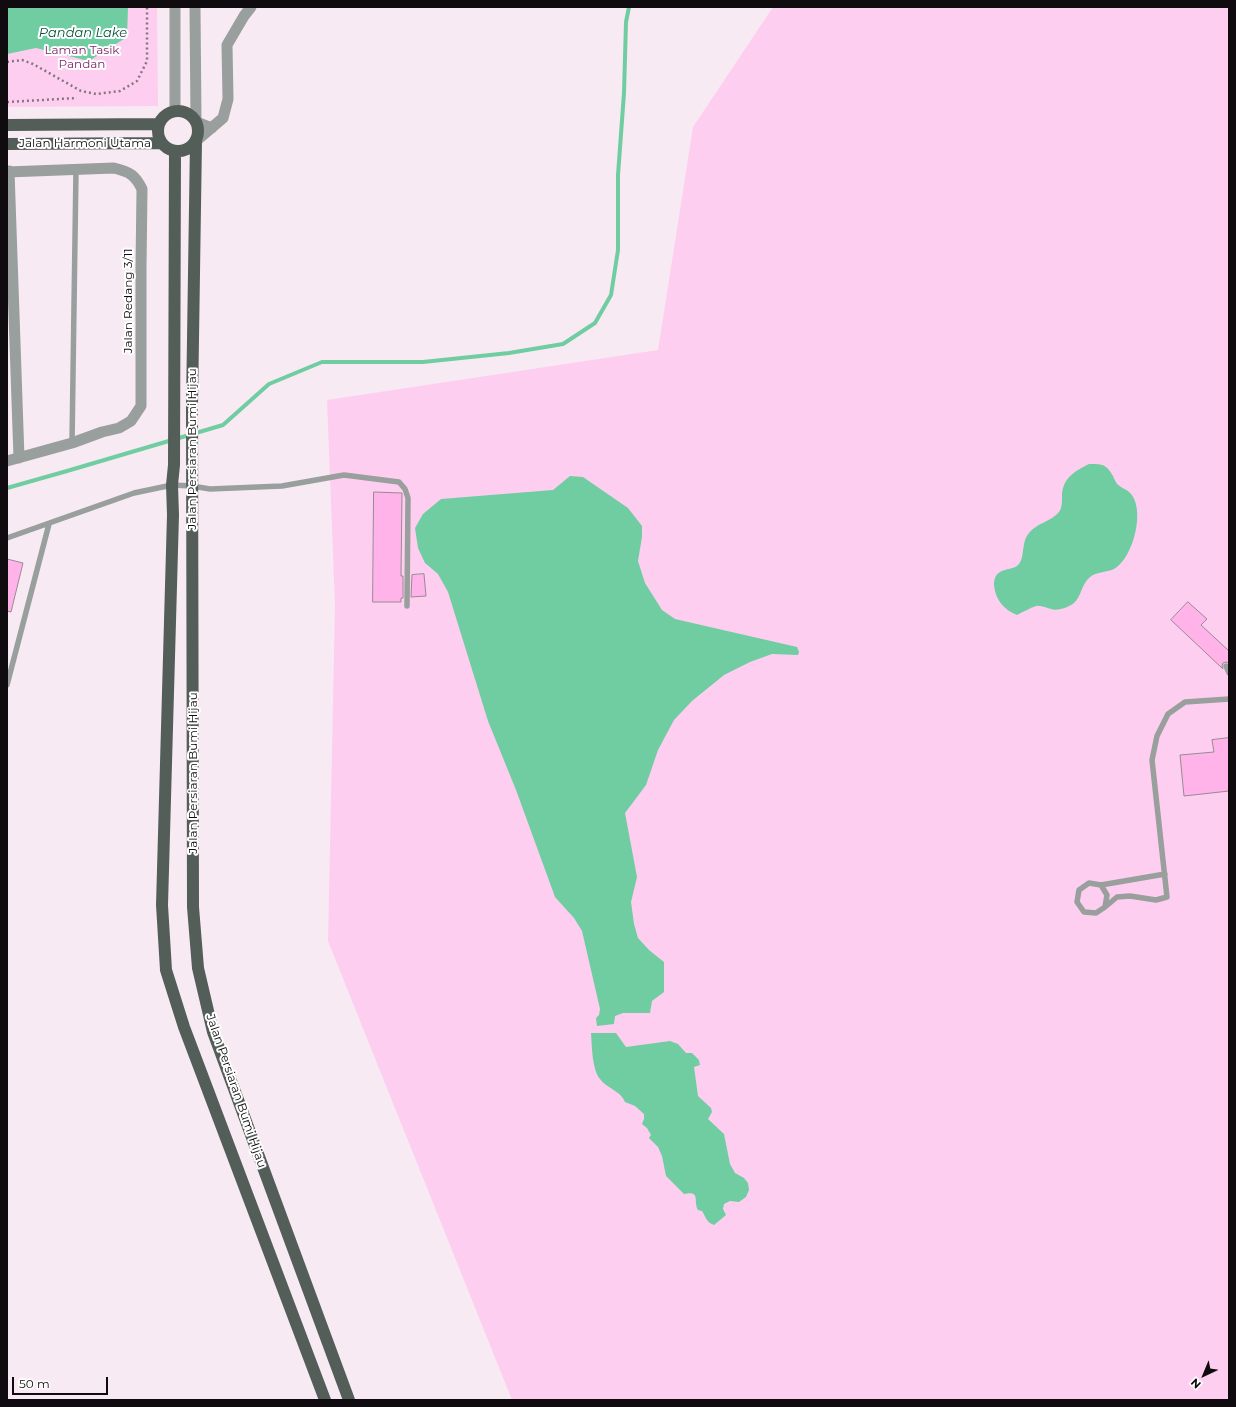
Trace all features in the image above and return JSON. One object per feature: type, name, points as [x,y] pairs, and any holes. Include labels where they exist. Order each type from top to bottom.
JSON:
[{"type":"main road","points":[[159,124],[158,136],[165,146],[175,151],[184,151],[189,148],[196,141],[199,132],[196,121],[190,114],[184,111],[175,110]]},
{"type":"main road","name":"Jalan Harmoni Utama","points":[[7,125],[159,124],[164,116],[175,110]]},
{"type":"main road","name":"Jalan Persiaran Bumi Hijau","points":[[196,141],[192,405],[193,907],[198,968],[213,1032],[349,1400]]},
{"type":"main road","name":"Jalan Harmoni Utama","points":[[7,144],[162,143]]},
{"type":"main road","name":"Jalan Persiaran Bumi Hijau","points":[[175,151],[175,409],[162,905],[166,970],[184,1027],[325,1400]]},
{"type":"street","points":[[175,7],[175,110]]},
{"type":"street","points":[[195,7],[196,121],[212,128]]},
{"type":"street","points":[[196,141],[223,118],[228,99],[227,45],[251,7]]},
{"type":"street","points":[[176,68],[195,67]]},
{"type":"street","name":"Jalan Redang 3/11","points":[[72,443],[118,428],[131,421],[141,406],[142,370],[142,189],[137,179],[128,171],[114,168],[76,170]]},
{"type":"street","points":[[19,458],[8,172],[76,170]]},
{"type":"street","points":[[7,461],[72,443]]},
{"type":"lane","points":[[72,443],[76,170]]},
{"type":"lane","points":[[7,538],[134,493],[172,485],[210,489],[282,486],[344,475],[399,482],[405,489],[408,498],[407,606]]},
{"type":"lane","points":[[7,685],[49,524]]},
{"type":"lane","points":[[1226,666],[1229,673]]},
{"type":"lane","points":[[1164,874],[1100,885],[1089,883],[1079,890],[1077,902],[1084,912],[1096,914],[1117,897],[1130,896],[1156,900],[1167,897],[1152,760],[1157,736],[1168,714],[1185,702],[1229,699]]},
{"type":"lane","points":[[1100,885],[1108,895],[1106,907]]},
{"type":"path","points":[[7,62],[22,60],[33,64],[80,91],[96,94],[120,91],[137,81],[147,61],[147,7]]},
{"type":"path","points":[[7,102],[77,98]]},
{"type":"green space","name":"Laman Tasik Pandan","points":[[7,7],[157,7],[158,106],[7,107]]},
{"type":"green space","points":[[773,7],[1229,7],[1229,1400],[512,1400],[328,941],[335,606],[327,400],[658,350],[693,127]]},
{"type":"water","name":"Pandan Lake","points":[[7,7],[128,7],[127,37],[89,61],[36,48],[7,54]]},
{"type":"water","points":[[1089,464],[1106,467],[1111,472],[1117,484],[1128,491],[1134,498],[1137,508],[1136,531],[1127,554],[1121,563],[1114,569],[1095,574],[1089,578],[1084,584],[1077,600],[1069,606],[1056,610],[1036,606],[1017,615],[1012,613],[1004,607],[996,595],[994,585],[996,576],[998,573],[1019,564],[1025,541],[1029,533],[1059,512],[1062,505],[1064,485],[1066,481],[1073,473]]},
{"type":"water","points":[[570,476],[583,477],[628,508],[642,526],[642,537],[638,561],[645,583],[662,610],[675,619],[797,647],[799,652],[798,655],[772,654],[750,662],[724,675],[692,701],[674,720],[658,750],[646,785],[625,813],[637,877],[631,902],[634,924],[638,938],[649,950],[664,962],[664,992],[652,1001],[650,1013],[623,1013],[615,1016],[614,1024],[597,1026],[596,1018],[599,1015],[600,1009],[582,931],[574,918],[555,897],[516,790],[488,721],[448,592],[438,574],[425,563],[418,548],[415,528],[423,514],[441,499],[553,490]]},
{"type":"water","points":[[591,1033],[616,1033],[626,1047],[670,1041],[678,1044],[686,1053],[692,1053],[699,1060],[700,1065],[694,1067],[698,1096],[711,1108],[712,1112],[708,1119],[724,1134],[730,1164],[735,1173],[744,1178],[748,1183],[749,1190],[746,1197],[739,1202],[730,1201],[724,1204],[723,1209],[726,1215],[714,1225],[708,1221],[702,1211],[698,1210],[695,1195],[689,1193],[684,1194],[666,1176],[662,1156],[658,1147],[649,1138],[651,1135],[647,1128],[642,1124],[644,1114],[635,1106],[625,1102],[617,1092],[606,1085],[597,1075],[592,1051]]},
{"type":"building","points":[[374,492],[402,493],[401,576],[403,576],[403,598],[401,598],[401,602],[373,602]]},
{"type":"building","points":[[7,559],[23,563],[11,612],[7,611]]},
{"type":"building","points":[[424,574],[426,596],[411,597],[412,575]]},
{"type":"building","points":[[1188,602],[1207,619],[1201,625],[1229,651],[1229,663],[1223,663],[1223,669],[1171,620]]},
{"type":"building","points":[[1229,738],[1229,791],[1184,796],[1180,755],[1214,752],[1212,740]]},
{"type":"waterway","points":[[7,488],[223,425],[269,384],[322,362],[423,362],[509,353],[563,344],[595,323],[611,295],[618,250],[618,175],[624,93],[626,22],[629,7]]}]
